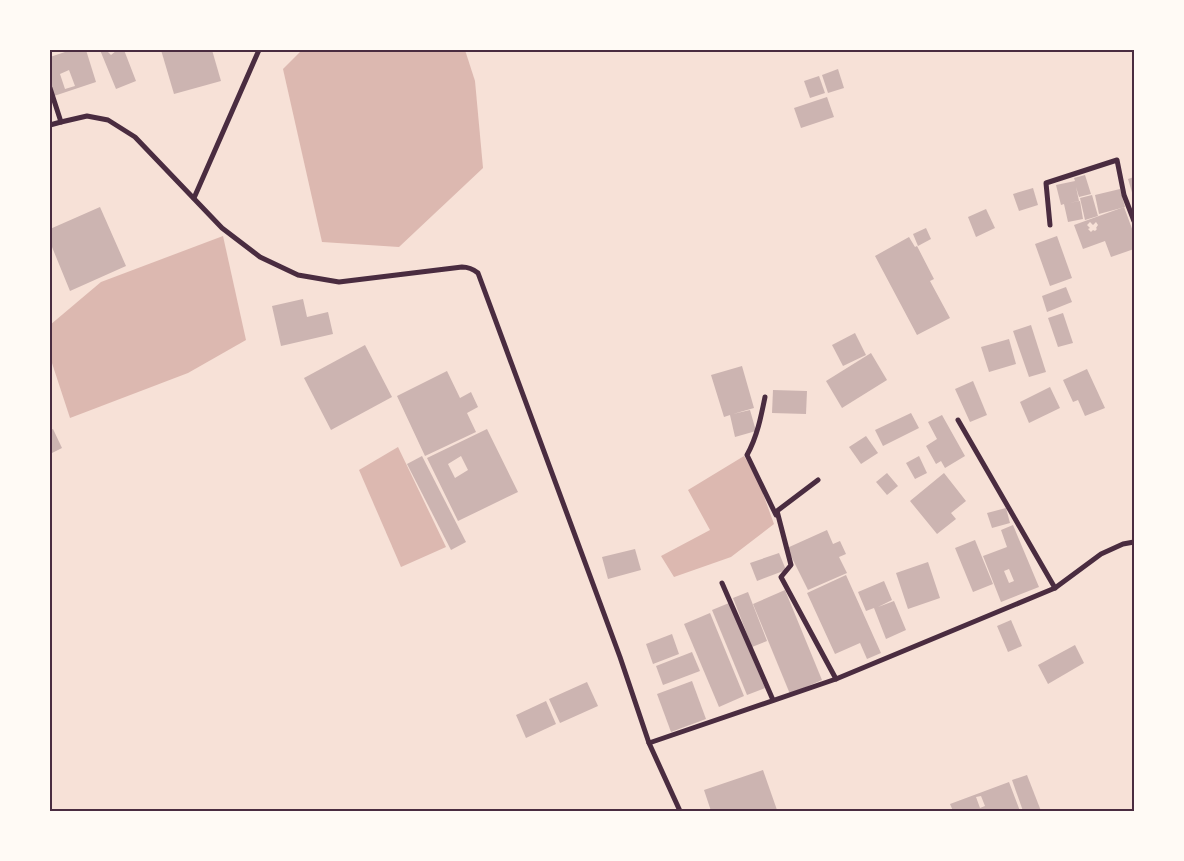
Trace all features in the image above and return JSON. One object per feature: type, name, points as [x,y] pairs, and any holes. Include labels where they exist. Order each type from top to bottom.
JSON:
[{"type":"street","points":[[194,198],[259,50]]},
{"type":"street","points":[[50,88],[61,122]]},
{"type":"street","points":[[50,125],[87,116],[108,120],[135,137],[222,228],[260,257],[298,275],[339,282],[462,266],[473,269],[478,273],[617,648],[650,743],[680,811]]},
{"type":"street","points":[[1050,225],[1046,183],[1117,160],[1124,195],[1134,221]]},
{"type":"street","points":[[765,397],[752,447],[747,455],[780,523]]},
{"type":"street","points":[[958,420],[1055,588]]},
{"type":"street","points":[[818,480],[777,511],[791,565],[782,577],[836,679]]},
{"type":"street","points":[[650,743],[836,679],[1055,588],[1101,554],[1123,544],[1134,542]]},
{"type":"street","points":[[722,583],[773,700]]},
{"type":"shaded area","points":[[302,50],[465,50],[475,81],[483,168],[399,247],[322,242],[283,69]]},
{"type":"shaded area","points":[[223,236],[246,340],[188,373],[70,418],[50,357],[50,325],[101,282]]},
{"type":"shaded area","points":[[398,447],[446,547],[401,567],[359,470]]},
{"type":"shaded area","points":[[744,456],[757,477],[774,524],[731,557],[674,577],[661,556],[710,530],[688,490]]},
{"type":"building","points":[[71,50],[86,50],[96,82],[54,96],[50,82],[50,57]],"holes":[[[69,70],[75,86],[65,89],[60,74]]]},
{"type":"building","points":[[100,50],[108,50],[111,55],[115,50],[124,50],[136,81],[116,89]]},
{"type":"building","points":[[161,50],[212,50],[221,81],[174,94]]},
{"type":"building","points":[[838,69],[844,88],[828,93],[822,75]]},
{"type":"building","points":[[819,76],[825,93],[810,98],[804,81]]},
{"type":"building","points":[[827,97],[834,117],[801,128],[794,108]]},
{"type":"building","points":[[1085,175],[1091,194],[1079,197],[1076,187],[1079,201],[1069,203],[1080,201],[1083,219],[1068,222],[1064,204],[1061,205],[1056,185],[1075,181],[1074,178]]},
{"type":"building","points":[[1134,177],[1134,199],[1128,179]]},
{"type":"building","points":[[1033,188],[1038,205],[1019,211],[1013,194]]},
{"type":"building","points":[[1120,189],[1125,207],[1099,214],[1095,195]]},
{"type":"building","points":[[1092,195],[1098,216],[1085,220],[1080,198]]},
{"type":"building","points":[[100,207],[126,266],[70,291],[52,247],[50,247],[50,229]]},
{"type":"building","points":[[1124,207],[1134,234],[1134,249],[1111,257],[1105,241],[1083,249],[1074,225]],"holes":[[[1090,222],[1093,225],[1096,222],[1098,225],[1097,229],[1091,232],[1087,225]]]},
{"type":"building","points":[[986,209],[995,228],[976,237],[968,217]]},
{"type":"building","points":[[926,228],[931,239],[918,246],[913,234]]},
{"type":"building","points":[[1057,236],[1072,278],[1050,286],[1035,244]]},
{"type":"building","points":[[909,237],[915,247],[917,246],[934,279],[930,281],[950,318],[917,335],[875,256]]},
{"type":"building","points":[[1066,287],[1072,302],[1047,312],[1042,296]]},
{"type":"building","points":[[303,299],[307,317],[328,312],[333,334],[281,346],[272,306]]},
{"type":"building","points":[[1063,313],[1073,343],[1058,347],[1048,318]]},
{"type":"building","points":[[1031,325],[1046,372],[1029,377],[1013,331]]},
{"type":"building","points":[[855,333],[866,355],[843,366],[832,345]]},
{"type":"building","points":[[1009,339],[1016,364],[989,372],[981,347]]},
{"type":"building","points":[[365,345],[392,397],[331,430],[304,378]]},
{"type":"building","points":[[871,353],[887,380],[842,408],[826,381]]},
{"type":"building","points":[[742,366],[754,408],[733,414],[750,410],[756,431],[735,437],[730,415],[724,417],[711,375]]},
{"type":"building","points":[[1087,369],[1105,408],[1085,416],[1078,400],[1073,402],[1063,380]]},
{"type":"building","points":[[447,371],[460,398],[471,392],[478,407],[467,413],[476,432],[425,456],[397,396]]},
{"type":"building","points":[[973,381],[987,415],[970,422],[955,389]]},
{"type":"building","points":[[1050,387],[1060,408],[1029,423],[1020,402]]},
{"type":"building","points":[[773,390],[807,391],[806,414],[772,413]]},
{"type":"building","points":[[911,413],[919,428],[883,446],[875,430]]},
{"type":"building","points":[[942,415],[965,456],[945,468],[941,461],[936,464],[926,446],[937,439],[928,422]]},
{"type":"building","points":[[53,429],[62,448],[50,454],[50,430]]},
{"type":"building","points":[[487,429],[518,492],[458,521],[427,458]],"holes":[[[461,456],[468,470],[455,478],[448,464]]]},
{"type":"building","points":[[866,436],[878,453],[861,464],[849,447]]},
{"type":"building","points":[[422,456],[466,542],[451,550],[407,464]]},
{"type":"building","points":[[919,456],[927,473],[915,479],[906,463]]},
{"type":"building","points":[[887,473],[898,486],[887,495],[876,482]]},
{"type":"building","points":[[944,473],[966,501],[951,513],[956,519],[937,534],[910,501]]},
{"type":"building","points":[[1006,508],[1010,523],[992,528],[987,513]]},
{"type":"building","points":[[1013,525],[1039,587],[1001,602],[983,556],[1007,547],[1001,530]],"holes":[[[1009,569],[1014,581],[1009,583],[1004,571]]]},
{"type":"building","points":[[827,530],[833,544],[840,541],[846,554],[839,557],[847,573],[808,590],[787,548]]},
{"type":"building","points":[[975,540],[993,584],[973,592],[955,548]]},
{"type":"building","points":[[635,549],[641,570],[608,579],[602,557]]},
{"type":"building","points":[[779,553],[786,570],[757,581],[750,563]]},
{"type":"building","points":[[928,562],[940,598],[908,609],[896,573]]},
{"type":"building","points":[[846,575],[881,653],[867,659],[860,643],[835,654],[807,593]]},
{"type":"building","points":[[884,581],[892,600],[878,607],[894,601],[906,630],[886,639],[874,608],[866,611],[858,592]]},
{"type":"building","points":[[785,590],[822,680],[790,694],[753,604]]},
{"type":"building","points":[[748,592],[767,641],[752,647],[733,598]]},
{"type":"building","points":[[729,603],[765,688],[747,695],[712,610]]},
{"type":"building","points":[[710,613],[744,696],[719,707],[684,624]]},
{"type":"building","points":[[1011,620],[1022,646],[1008,652],[997,626]]},
{"type":"building","points":[[672,634],[679,654],[653,664],[646,644]]},
{"type":"building","points":[[1075,645],[1084,663],[1048,684],[1038,665]]},
{"type":"building","points":[[692,652],[700,671],[663,685],[656,666]]},
{"type":"building","points":[[692,681],[706,719],[671,732],[657,694]]},
{"type":"building","points":[[587,682],[598,706],[560,723],[549,699]]},
{"type":"building","points":[[546,701],[556,724],[526,738],[516,715]]},
{"type":"building","points":[[763,770],[777,810],[711,811],[704,790]]},
{"type":"building","points":[[1027,775],[1041,811],[1023,811],[1012,780]]},
{"type":"building","points":[[1009,782],[1020,811],[953,811],[950,804]],"holes":[[[981,796],[985,806],[980,808],[976,797]]]}]
